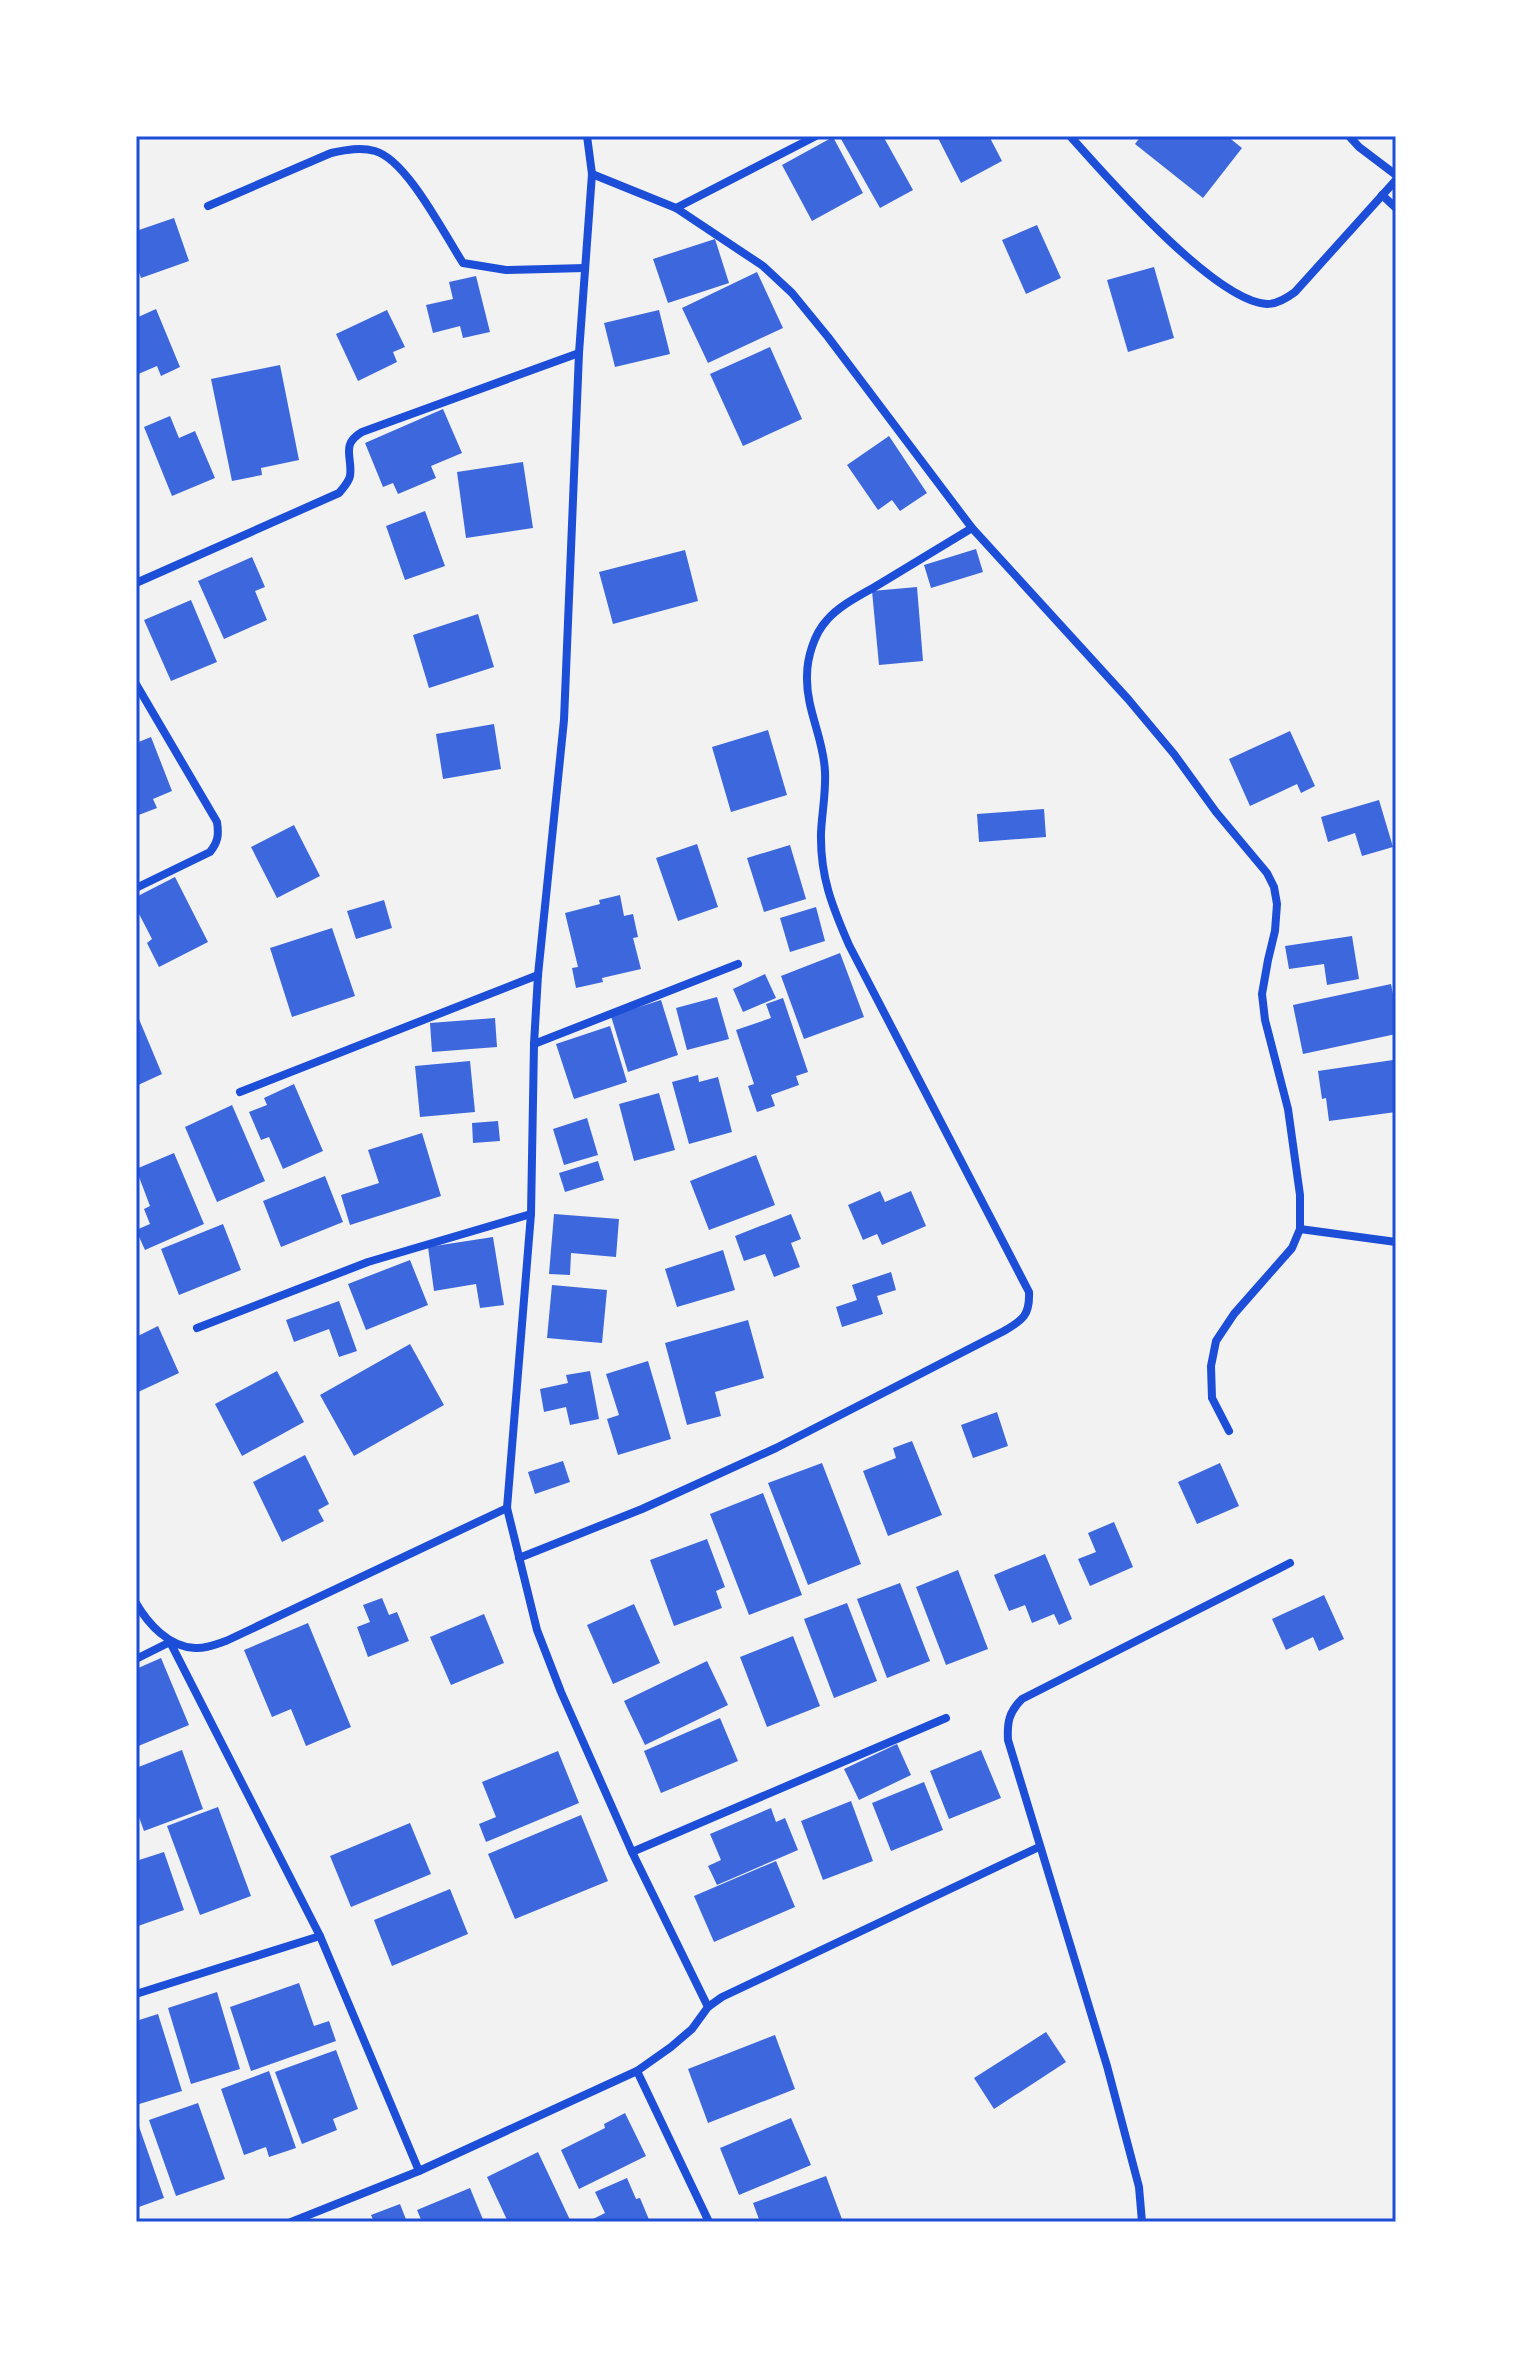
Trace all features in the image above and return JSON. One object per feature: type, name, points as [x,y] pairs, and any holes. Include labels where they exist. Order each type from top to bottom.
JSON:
[{"type":"street","points":[[587,136],[592,174],[579,353],[564,720],[538,975],[531,1214],[507,1508],[537,1630],[561,1692],[632,1852],[708,2007]]},
{"type":"street","points":[[676,208],[816,136]]},
{"type":"street","points":[[1070,136],[1136,210],[1217,281],[1267,304],[1282,301],[1295,292],[1396,178],[1349,136]]},
{"type":"street","points":[[208,206],[331,153],[353,149],[377,152],[398,164],[463,263],[506,270],[585,268]]},
{"type":"street","points":[[592,174],[676,208],[763,266],[792,293],[972,528],[1128,699],[1267,873],[1277,904],[1275,931],[1262,994],[1265,1020],[1288,1109],[1300,1195],[1300,1229],[1292,1248],[1234,1314],[1216,1341],[1211,1366],[1212,1398],[1229,1431]]},
{"type":"street","points":[[1382,195],[1396,208]]},
{"type":"street","points":[[136,583],[339,493],[350,477],[348,449],[355,436],[362,432],[579,353]]},
{"type":"street","points":[[519,1558],[642,1509],[776,1448],[1004,1331],[1020,1322],[1029,1308],[1029,1292],[856,959],[829,899],[821,832],[826,795],[825,758],[809,707],[809,655],[826,620],[972,528]]},
{"type":"street","points":[[136,684],[217,822],[219,834],[210,852],[136,888]]},
{"type":"street","points":[[534,1044],[738,964]]},
{"type":"street","points":[[240,1092],[538,975]]},
{"type":"street","points":[[197,1328],[368,1262],[531,1214]]},
{"type":"street","points":[[1300,1229],[1396,1242]]},
{"type":"street","points":[[136,1659],[170,1642],[196,1648],[226,1641],[507,1508]]},
{"type":"street","points":[[1142,2222],[1139,2187],[1107,2066],[1008,1740],[1010,1711],[1022,1699],[1290,1563]]},
{"type":"street","points":[[136,1603],[141,1613],[170,1642],[320,1936],[419,2171]]},
{"type":"street","points":[[632,1852],[946,1718]]},
{"type":"street","points":[[291,2222],[419,2171],[637,2071],[692,2029],[708,2007],[735,1990],[1039,1847]]},
{"type":"street","points":[[136,1994],[320,1936]]},
{"type":"street","points":[[637,2071],[709,2222]]},
{"type":"building","points":[[846,136],[883,136],[913,190],[880,208],[841,139]]},
{"type":"building","points":[[937,136],[989,136],[1002,161],[961,183]]},
{"type":"building","points":[[1141,136],[1227,136],[1242,148],[1203,198],[1135,144]]},
{"type":"building","points":[[833,137],[863,193],[812,221],[782,165]]},
{"type":"building","points":[[174,218],[189,261],[141,278],[136,264],[136,231]]},
{"type":"building","points":[[1037,225],[1061,278],[1026,294],[1002,240]]},
{"type":"building","points":[[715,239],[729,283],[668,303],[653,259]]},
{"type":"building","points":[[1154,267],[1174,338],[1128,352],[1107,280]]},
{"type":"building","points":[[757,272],[783,328],[708,363],[682,308]]},
{"type":"building","points":[[476,276],[490,332],[463,338],[460,326],[433,333],[426,305],[453,299],[449,282]]},
{"type":"building","points":[[156,309],[180,367],[161,376],[157,366],[136,375],[136,318]]},
{"type":"building","points":[[387,310],[405,347],[393,352],[397,362],[358,381],[336,334]]},
{"type":"building","points":[[659,310],[670,354],[615,367],[604,323]]},
{"type":"building","points":[[770,347],[802,419],[743,446],[710,374]]},
{"type":"building","points":[[280,365],[299,460],[261,468],[262,475],[232,481],[211,379]]},
{"type":"building","points":[[443,409],[462,453],[431,466],[436,478],[398,494],[393,483],[383,487],[365,443]]},
{"type":"building","points":[[170,416],[179,438],[195,431],[215,478],[172,496],[144,427]]},
{"type":"building","points":[[889,436],[927,493],[900,511],[892,500],[878,510],[847,465]]},
{"type":"building","points":[[523,462],[533,528],[466,538],[457,472]]},
{"type":"building","points":[[425,511],[445,566],[405,580],[386,526]]},
{"type":"building","points":[[976,549],[983,572],[931,588],[924,565]]},
{"type":"building","points":[[685,550],[698,601],[613,624],[599,572]]},
{"type":"building","points":[[252,557],[265,587],[255,591],[267,620],[224,639],[198,581]]},
{"type":"building","points":[[917,587],[923,661],[879,665],[872,591]]},
{"type":"building","points":[[191,600],[217,662],[171,681],[144,620]]},
{"type":"building","points":[[478,614],[494,667],[429,688],[413,635]]},
{"type":"building","points":[[494,724],[501,769],[443,779],[436,734]]},
{"type":"building","points":[[768,730],[787,795],[731,812],[712,747]]},
{"type":"building","points":[[1290,731],[1315,786],[1301,793],[1297,784],[1250,806],[1229,759]]},
{"type":"building","points":[[151,737],[172,791],[153,799],[157,808],[136,816],[136,743]]},
{"type":"building","points":[[1379,800],[1393,847],[1362,856],[1355,833],[1328,842],[1321,817]]},
{"type":"building","points":[[1044,809],[1046,837],[979,842],[977,814]]},
{"type":"building","points":[[294,825],[320,876],[277,898],[251,847]]},
{"type":"building","points":[[697,844],[718,907],[678,921],[656,858]]},
{"type":"building","points":[[790,845],[806,899],[764,912],[747,858]]},
{"type":"building","points":[[175,877],[208,942],[159,967],[147,943],[152,939],[136,908],[136,897]]},
{"type":"building","points":[[620,895],[624,916],[633,914],[638,937],[633,938],[641,969],[576,988],[572,968],[578,967],[565,913]]},
{"type":"building","points":[[384,900],[392,928],[356,939],[347,911]]},
{"type":"building","points":[[816,907],[825,941],[790,952],[780,918]]},
{"type":"building","points":[[332,928],[355,996],[292,1017],[270,948]]},
{"type":"building","points":[[1352,936],[1359,979],[1327,985],[1324,964],[1289,969],[1285,946]]},
{"type":"building","points":[[840,953],[864,1017],[804,1039],[781,976]]},
{"type":"building","points":[[765,974],[776,998],[743,1012],[733,989]]},
{"type":"building","points":[[1391,984],[1396,1009],[1396,1034],[1303,1054],[1293,1005]]},
{"type":"building","points":[[717,997],[729,1039],[687,1050],[676,1008]]},
{"type":"building","points":[[783,998],[808,1072],[796,1076],[799,1085],[771,1095],[775,1106],[757,1112],[748,1086],[754,1084],[736,1030],[771,1018],[766,1004]]},
{"type":"building","points":[[661,1000],[678,1055],[628,1072],[611,1016]]},
{"type":"building","points":[[136,1012],[162,1074],[136,1086]]},
{"type":"building","points":[[495,1018],[497,1047],[432,1052],[430,1023]]},
{"type":"building","points":[[610,1026],[627,1082],[574,1099],[556,1044]]},
{"type":"building","points":[[1393,1060],[1396,1112],[1329,1121],[1318,1071]]},
{"type":"building","points":[[470,1061],[475,1112],[420,1117],[415,1066]]},
{"type":"building","points":[[698,1075],[699,1082],[718,1077],[732,1132],[689,1144],[672,1082]]},
{"type":"building","points":[[294,1084],[323,1151],[283,1169],[269,1137],[261,1140],[249,1112],[267,1105],[264,1098]]},
{"type":"building","points":[[659,1093],[675,1150],[634,1161],[619,1104]]},
{"type":"building","points":[[232,1105],[265,1181],[217,1202],[185,1127]]},
{"type":"building","points":[[587,1118],[598,1155],[564,1165],[553,1129]]},
{"type":"building","points":[[498,1121],[500,1141],[473,1143],[472,1123]]},
{"type":"building","points":[[422,1133],[441,1196],[350,1225],[341,1195],[379,1183],[368,1150]]},
{"type":"building","points":[[174,1153],[204,1224],[145,1250],[136,1230],[150,1224],[144,1209],[150,1206],[136,1169]]},
{"type":"building","points":[[756,1155],[775,1205],[709,1230],[690,1181]]},
{"type":"building","points":[[598,1161],[604,1180],[565,1192],[559,1173]]},
{"type":"building","points":[[325,1176],[343,1222],[281,1247],[263,1201]]},
{"type":"building","points":[[880,1191],[885,1202],[911,1191],[926,1226],[882,1245],[877,1234],[863,1240],[848,1205]]},
{"type":"building","points":[[554,1214],[619,1219],[616,1257],[571,1253],[570,1275],[549,1274]]},
{"type":"building","points":[[791,1214],[801,1239],[791,1243],[800,1267],[774,1277],[765,1254],[744,1261],[735,1236]]},
{"type":"building","points":[[223,1224],[241,1270],[179,1295],[161,1249]]},
{"type":"building","points":[[493,1237],[504,1305],[480,1308],[476,1284],[434,1291],[428,1247]]},
{"type":"building","points":[[723,1250],[735,1290],[677,1307],[665,1269]]},
{"type":"building","points":[[410,1260],[428,1305],[366,1330],[348,1284]]},
{"type":"building","points":[[891,1272],[896,1290],[877,1296],[883,1314],[842,1327],[836,1307],[857,1300],[852,1285]]},
{"type":"building","points":[[552,1285],[607,1290],[602,1343],[547,1338]]},
{"type":"building","points":[[339,1301],[357,1351],[339,1357],[329,1329],[294,1342],[286,1320]]},
{"type":"building","points":[[748,1320],[764,1378],[715,1392],[721,1416],[687,1425],[665,1343]]},
{"type":"building","points":[[158,1326],[179,1373],[136,1393],[136,1337]]},
{"type":"building","points":[[410,1344],[444,1405],[354,1456],[320,1395]]},
{"type":"building","points":[[648,1361],[671,1439],[618,1455],[607,1419],[619,1415],[606,1374]]},
{"type":"building","points":[[277,1371],[304,1422],[242,1456],[215,1404]]},
{"type":"building","points":[[590,1371],[599,1419],[570,1425],[566,1407],[544,1412],[540,1389],[568,1383],[566,1375]]},
{"type":"building","points":[[997,1412],[1008,1446],[973,1458],[961,1425]]},
{"type":"building","points":[[912,1441],[942,1515],[888,1536],[863,1471],[896,1458],[893,1448]]},
{"type":"building","points":[[305,1455],[329,1504],[318,1510],[324,1521],[282,1542],[253,1482]]},
{"type":"building","points":[[563,1461],[570,1482],[535,1494],[528,1472]]},
{"type":"building","points":[[822,1463],[861,1564],[808,1585],[768,1483]]},
{"type":"building","points":[[1220,1463],[1239,1506],[1197,1524],[1178,1482]]},
{"type":"building","points":[[763,1493],[802,1595],[749,1615],[710,1514]]},
{"type":"building","points":[[1114,1522],[1133,1567],[1090,1586],[1078,1559],[1096,1552],[1088,1533]]},
{"type":"building","points":[[707,1539],[725,1587],[716,1591],[722,1608],[674,1626],[650,1560]]},
{"type":"building","points":[[1045,1554],[1072,1619],[1059,1625],[1054,1614],[1032,1623],[1025,1605],[1009,1611],[994,1575]]},
{"type":"building","points":[[958,1570],[988,1649],[946,1665],[916,1587]]},
{"type":"building","points":[[900,1583],[930,1661],[887,1678],[857,1599]]},
{"type":"building","points":[[1324,1595],[1344,1639],[1319,1651],[1313,1637],[1286,1650],[1272,1619]]},
{"type":"building","points":[[382,1598],[389,1615],[397,1612],[409,1641],[368,1657],[357,1627],[370,1622],[363,1605]]},
{"type":"building","points":[[847,1603],[877,1681],[834,1698],[804,1619]]},
{"type":"building","points":[[634,1604],[660,1663],[613,1684],[587,1625]]},
{"type":"building","points":[[484,1614],[504,1663],[451,1685],[430,1637]]},
{"type":"building","points":[[308,1623],[351,1727],[306,1746],[291,1709],[272,1717],[244,1650]]},
{"type":"building","points":[[793,1636],[820,1706],[767,1727],[740,1657]]},
{"type":"building","points":[[161,1658],[189,1725],[136,1747],[136,1669]]},
{"type":"building","points":[[707,1661],[728,1705],[645,1745],[624,1701]]},
{"type":"building","points":[[720,1718],[738,1761],[661,1793],[644,1751]]},
{"type":"building","points":[[897,1744],[911,1775],[859,1800],[844,1769]]},
{"type":"building","points":[[182,1750],[203,1809],[144,1831],[136,1809],[136,1768]]},
{"type":"building","points":[[981,1750],[1001,1798],[949,1819],[930,1771]]},
{"type":"building","points":[[558,1751],[579,1803],[486,1842],[479,1824],[496,1817],[482,1782]]},
{"type":"building","points":[[924,1782],[943,1830],[891,1851],[872,1803]]},
{"type":"building","points":[[851,1801],[873,1861],[823,1880],[801,1821]]},
{"type":"building","points":[[218,1807],[251,1896],[200,1915],[167,1826]]},
{"type":"building","points":[[771,1808],[776,1822],[785,1818],[798,1850],[717,1885],[708,1866],[721,1860],[710,1834]]},
{"type":"building","points":[[581,1815],[608,1881],[515,1919],[488,1854]]},
{"type":"building","points":[[410,1823],[431,1874],[351,1907],[330,1856]]},
{"type":"building","points":[[164,1852],[184,1910],[138,1926],[136,1861]]},
{"type":"building","points":[[776,1861],[795,1907],[714,1942],[694,1896]]},
{"type":"building","points":[[450,1889],[468,1934],[392,1966],[374,1920]]},
{"type":"building","points":[[299,1983],[314,2026],[329,2021],[336,2041],[251,2071],[230,2007]]},
{"type":"building","points":[[217,1992],[240,2069],[191,2084],[168,2008]]},
{"type":"building","points":[[158,2014],[182,2091],[136,2105],[136,2021]]},
{"type":"building","points":[[1046,2032],[1066,2062],[994,2109],[974,2078]]},
{"type":"building","points":[[775,2035],[795,2089],[708,2123],[688,2069]]},
{"type":"building","points":[[336,2050],[358,2109],[333,2119],[337,2130],[302,2144],[275,2072]]},
{"type":"building","points":[[269,2071],[296,2148],[269,2157],[266,2147],[244,2155],[221,2089]]},
{"type":"building","points":[[198,2103],[225,2179],[176,2196],[149,2120]]},
{"type":"building","points":[[625,2113],[646,2156],[579,2189],[561,2150],[605,2128],[604,2124]]},
{"type":"building","points":[[136,2118],[164,2198],[136,2208]]},
{"type":"building","points":[[791,2118],[811,2165],[739,2195],[720,2148]]},
{"type":"building","points":[[538,2152],[571,2222],[508,2222],[487,2177]]},
{"type":"building","points":[[826,2176],[843,2222],[760,2222],[753,2203]]},
{"type":"building","points":[[627,2178],[650,2222],[594,2222],[593,2219],[605,2213],[595,2192]]},
{"type":"building","points":[[470,2188],[484,2222],[422,2222],[417,2210]]},
{"type":"building","points":[[400,2204],[407,2222],[374,2222],[371,2215]]}]
